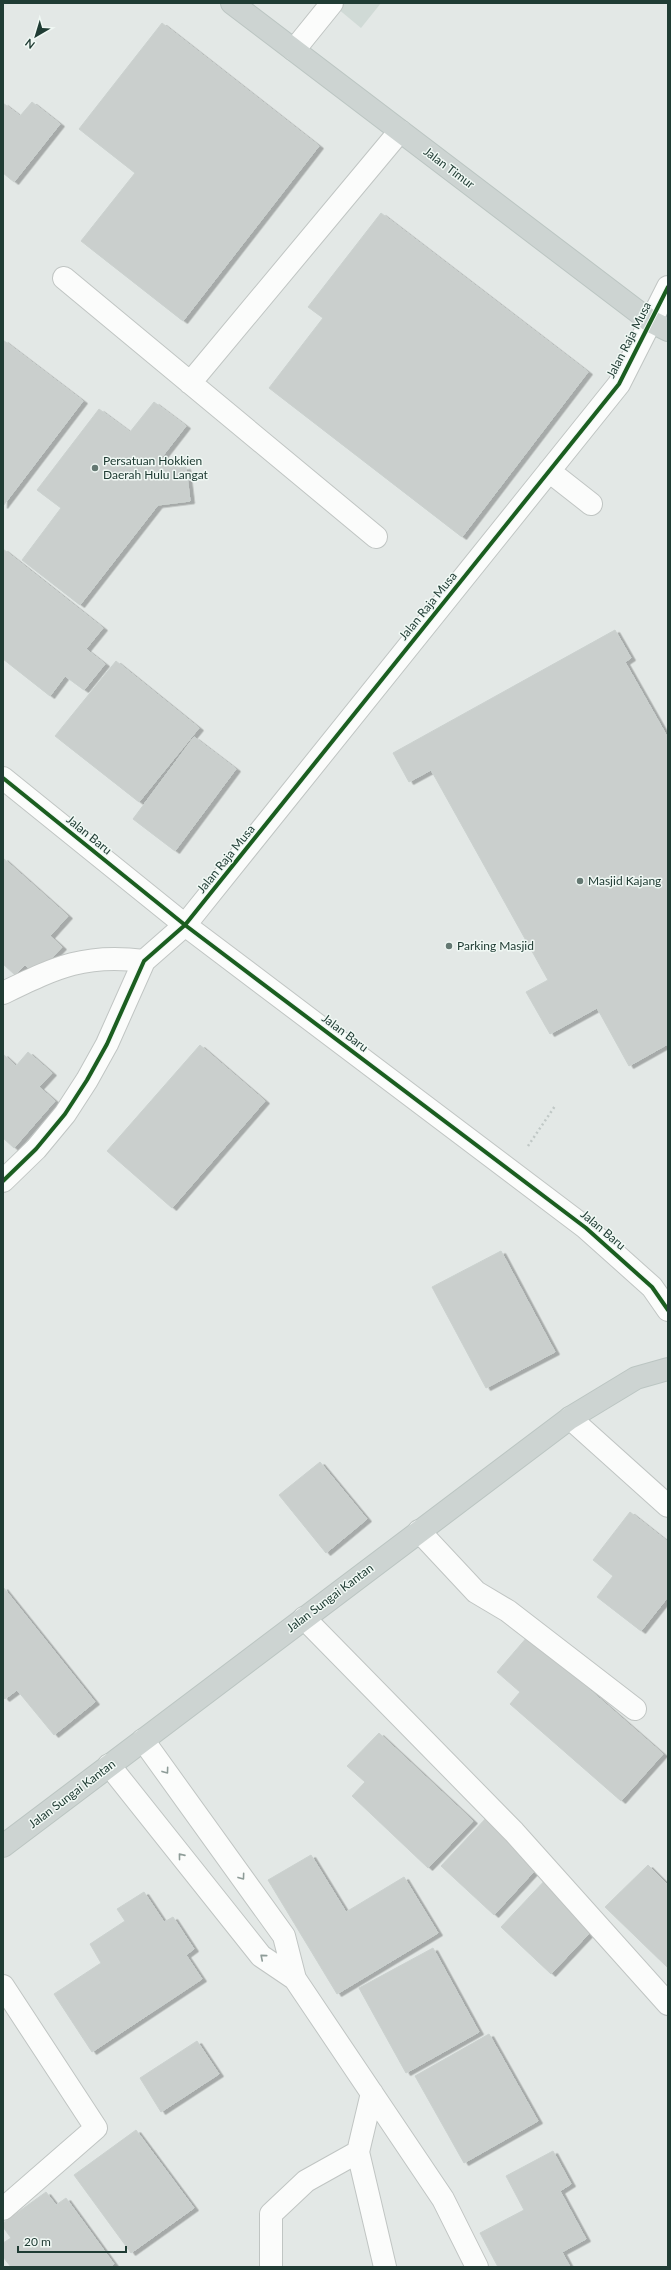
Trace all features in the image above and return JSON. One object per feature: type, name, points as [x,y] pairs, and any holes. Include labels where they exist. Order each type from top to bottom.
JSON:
[{"type":"main road","points":[[233,3],[258,3]]},
{"type":"main road","name":"Jalan Timur","points":[[233,3],[659,326]]},
{"type":"main road","name":"Jalan Sungai Kantan","points":[[3,1846],[570,1418],[636,1378],[668,1369]]},
{"type":"street","points":[[294,50],[332,3]]},
{"type":"street","points":[[190,383],[400,131]]},
{"type":"street","points":[[64,278],[376,537]]},
{"type":"street","name":"Jalan Raja Musa","points":[[144,961],[185,925],[619,384],[659,326],[668,287]]},
{"type":"street","points":[[549,471],[591,504]]},
{"type":"street","name":"Jalan Baru","points":[[3,778],[185,925],[586,1228],[623,1260],[652,1288],[668,1310]]},
{"type":"street","points":[[3,994],[54,969],[76,962],[112,958],[144,961],[107,1044],[88,1080],[65,1114],[36,1149],[3,1181]]},
{"type":"street","points":[[570,1418],[668,1506]]},
{"type":"street","points":[[419,1531],[476,1592],[508,1611],[635,1709]]},
{"type":"street","points":[[304,1618],[514,1832],[668,2004]]},
{"type":"street","points":[[143,1740],[284,1936],[296,1979],[443,2199],[477,2267]]},
{"type":"street","points":[[109,1765],[261,1956],[296,1979]]},
{"type":"street","points":[[3,1986],[96,2128],[3,2209]]},
{"type":"street","points":[[372,2093],[358,2152],[385,2267]]},
{"type":"street","points":[[271,2267],[271,2214],[306,2181],[358,2152]]},
{"type":"path","points":[[510,1171],[555,1106]]},
{"type":"shaded area","points":[[331,3],[381,3],[361,28]]},
{"type":"building","points":[[162,23],[319,146],[183,321],[81,241],[135,173],[79,129]]},
{"type":"building","points":[[32,102],[60,124],[14,182],[3,173],[3,103],[20,116]]},
{"type":"building","points":[[381,213],[588,372],[462,537],[269,388],[323,318],[308,307]]},
{"type":"building","points":[[3,340],[83,401],[3,506]]},
{"type":"building","points":[[154,402],[186,426],[162,457],[177,468],[186,467],[190,501],[158,505],[80,605],[22,560],[61,508],[37,490],[99,409],[130,432]]},
{"type":"building","points":[[3,549],[103,628],[86,649],[105,664],[84,690],[65,676],[50,696],[3,659]]},
{"type":"building","name":"Masjid Kajang","points":[[615,630],[631,658],[625,662],[668,738],[668,1044],[629,1066],[597,1008],[550,1034],[526,992],[548,980],[431,770],[409,782],[393,753]]},
{"type":"building","points":[[116,661],[199,728],[139,802],[55,736]]},
{"type":"building","points":[[194,737],[236,769],[175,851],[133,819]]},
{"type":"building","points":[[3,858],[68,916],[50,936],[62,947],[36,975],[25,965],[15,975],[3,964]]},
{"type":"building","points":[[200,1045],[265,1101],[172,1208],[107,1151]]},
{"type":"building","points":[[28,1052],[52,1073],[39,1087],[55,1101],[14,1148],[3,1138],[3,1054],[16,1066]]},
{"type":"building","points":[[501,1251],[555,1352],[486,1388],[432,1287]]},
{"type":"building","points":[[320,1462],[367,1519],[326,1553],[279,1495]]},
{"type":"building","points":[[630,1512],[668,1542],[668,1597],[641,1631],[597,1597],[613,1576],[593,1560]]},
{"type":"building","points":[[3,1587],[95,1702],[54,1735],[17,1690],[5,1699],[3,1697]]},
{"type":"building","points":[[528,1636],[663,1754],[621,1801],[510,1704],[520,1692],[497,1672]]},
{"type":"building","points":[[379,1733],[473,1821],[428,1868],[352,1796],[365,1782],[347,1766]]},
{"type":"building","points":[[488,1816],[540,1865],[494,1915],[441,1866]]},
{"type":"building","points":[[311,1855],[346,1912],[404,1877],[438,1933],[337,1994],[268,1880]]},
{"type":"building","points":[[648,1865],[668,1885],[668,1968],[605,1907]]},
{"type":"building","points":[[548,1877],[598,1924],[551,1974],[501,1927]]},
{"type":"building","points":[[144,1892],[164,1922],[173,1917],[194,1949],[186,1955],[202,1979],[92,2052],[54,1994],[101,1963],[90,1944],[125,1921],[117,1909]]},
{"type":"building","points":[[433,1948],[479,2032],[406,2073],[359,1988]]},
{"type":"building","points":[[489,2034],[538,2121],[464,2163],[415,2076]]},
{"type":"building","points":[[197,2041],[219,2074],[161,2112],[140,2078]]},
{"type":"building","points":[[136,2130],[194,2208],[131,2253],[74,2175]]},
{"type":"building","points":[[553,2151],[571,2184],[560,2191],[586,2239],[562,2252],[570,2267],[498,2267],[480,2233],[524,2210],[506,2176]]},
{"type":"building","points":[[46,2192],[56,2205],[66,2198],[114,2264],[110,2267],[11,2267],[3,2257],[3,2243],[11,2238],[3,2227],[3,2223]]},
{"type":"cycle path","points":[[3,1181],[36,1149],[65,1114],[87,1080],[107,1044],[144,961],[185,925],[619,384],[668,287]]},
{"type":"cycle path","points":[[3,778],[185,925],[586,1228],[652,1287],[668,1310]]},
{"type":"place","name":"Persatuan Hokkien Daerah Hulu Langat","points":[[95,468]]},
{"type":"place","name":"Masjid Kajang","points":[[580,881]]},
{"type":"place","name":"Parking Masjid","points":[[449,946]]}]
